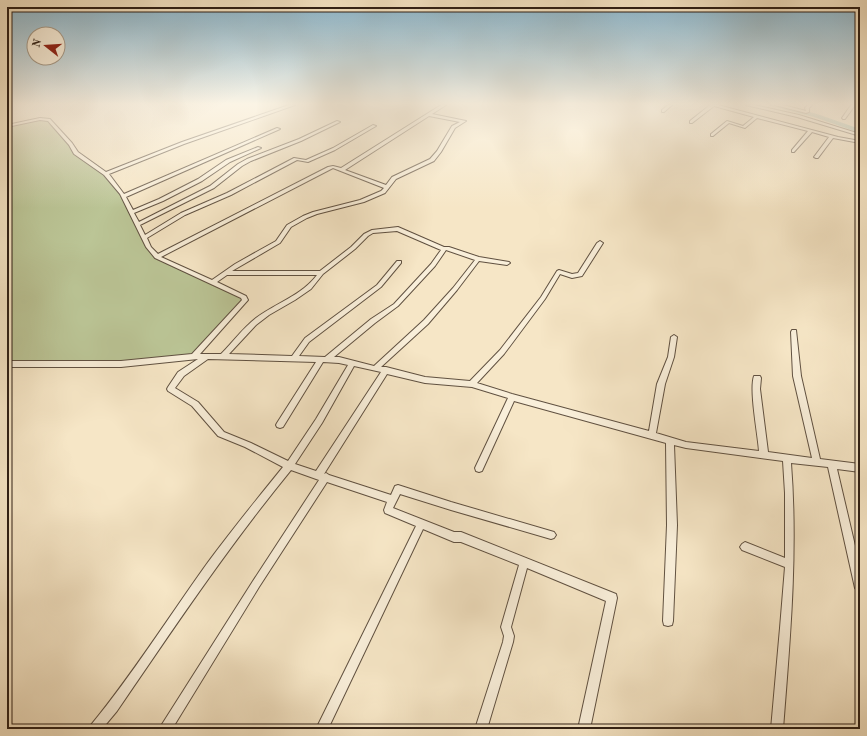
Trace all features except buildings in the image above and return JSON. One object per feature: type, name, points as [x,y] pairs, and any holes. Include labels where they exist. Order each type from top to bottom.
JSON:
[{"type":"street","points":[[67,139],[76,153],[106,174],[123,196],[149,247],[157,257],[244,297],[245,300],[194,356]]},
{"type":"street","points":[[106,174],[191,139]]},
{"type":"street","points":[[123,196],[254,139]]},
{"type":"street","points":[[138,224],[212,187],[248,160],[301,139]]},
{"type":"street","points":[[145,237],[184,214],[229,194],[296,159],[306,160],[334,149],[351,139]]},
{"type":"street","points":[[341,170],[390,139]]},
{"type":"street","points":[[212,283],[237,265],[278,242],[289,226],[305,217],[314,213],[362,201],[383,192],[394,178],[432,160],[439,152],[446,139]]},
{"type":"street","points":[[793,150],[803,139]]},
{"type":"street","points":[[816,158],[830,139]]},
{"type":"street","points":[[848,139],[860,142]]},
{"type":"street","points":[[132,212],[161,200],[200,180],[228,161],[259,148]]},
{"type":"street","points":[[157,257],[333,167],[387,187]]},
{"type":"street","points":[[223,357],[244,333],[259,319],[314,282],[321,273],[353,248],[366,235],[372,232],[398,229],[444,249],[447,248],[478,259],[507,263]]},
{"type":"street","points":[[472,384],[502,352],[543,298],[559,272],[572,276],[580,275],[600,243]]},
{"type":"street","points":[[280,425],[324,360],[373,321],[396,305],[434,264],[444,249]]},
{"type":"street","points":[[376,368],[426,322],[455,289],[478,259]]},
{"type":"street","points":[[294,359],[307,340],[379,286],[399,262]]},
{"type":"street","points":[[227,273],[321,273]]},
{"type":"street","points":[[794,332],[797,376],[817,463]]},
{"type":"street","points":[[652,435],[661,384],[671,357],[674,337]]},
{"type":"street","points":[[7,364],[121,364],[194,356],[339,360],[425,380],[472,384],[512,397],[686,445],[860,468]]},
{"type":"street","points":[[206,357],[181,374],[171,388],[195,404],[221,434],[248,445],[289,466],[393,500]]},
{"type":"street","points":[[95,729],[113,707],[210,568],[253,510],[289,466],[319,421],[352,363]]},
{"type":"street","points":[[165,729],[256,584],[386,370]]},
{"type":"street","points":[[757,378],[756,389],[764,456]]},
{"type":"street","points":[[479,468],[512,397]]},
{"type":"street","points":[[668,621],[672,525],[670,440]]},
{"type":"street","points":[[777,729],[789,564],[790,484],[787,459]]},
{"type":"street","points":[[832,465],[860,588]]},
{"type":"street","points":[[551,535],[398,489],[388,510],[454,537],[461,537],[612,598],[584,729]]},
{"type":"street","points":[[322,729],[421,524]]},
{"type":"street","points":[[745,547],[789,564]]},
{"type":"street","points":[[480,729],[508,642],[509,636],[506,627],[524,563]]},
{"type":"green space","points":[[7,139],[64,139],[76,153],[106,174],[122,194],[149,247],[157,257],[235,293],[245,300],[194,356],[138,363],[7,364]]}]
